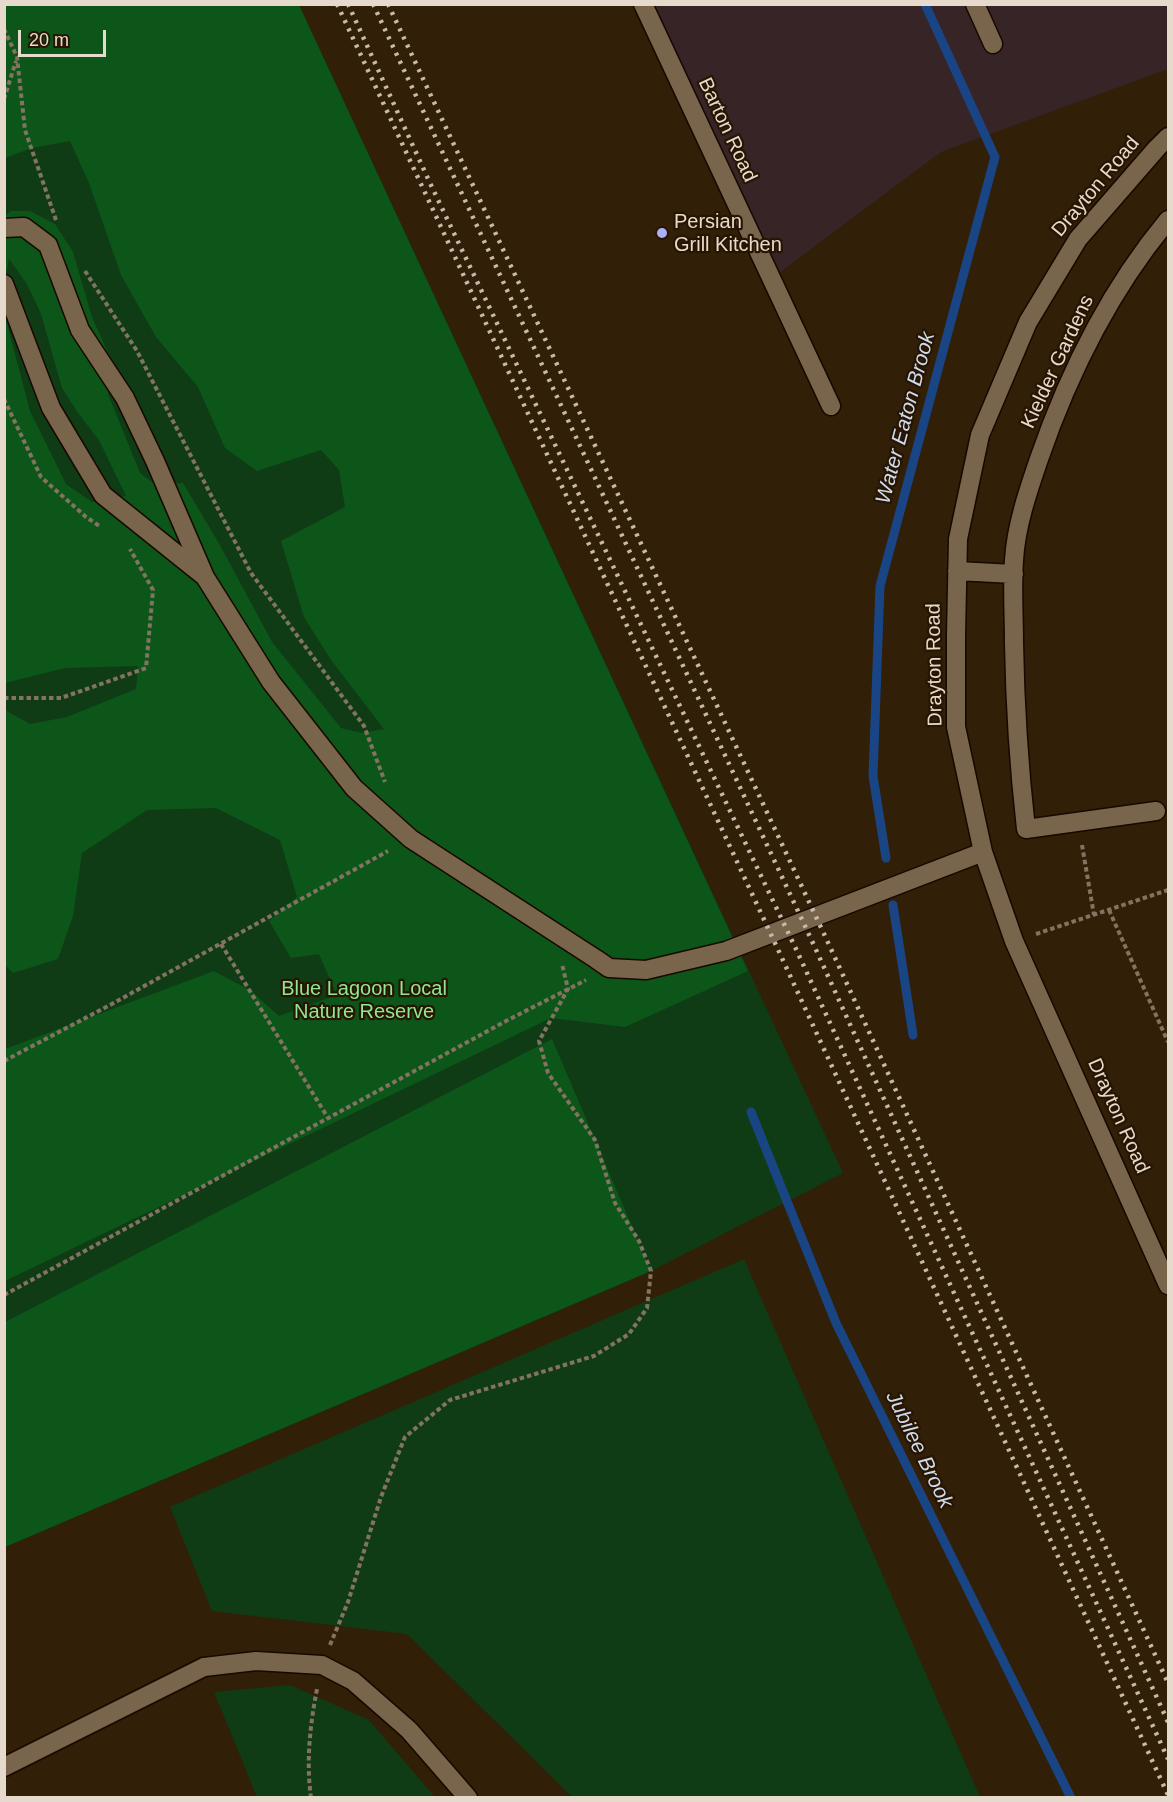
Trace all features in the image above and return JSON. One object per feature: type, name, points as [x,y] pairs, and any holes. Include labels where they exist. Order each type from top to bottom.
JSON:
[{"type":"street","name":"Barton Road","points":[[643,4],[831,406]]},
{"type":"street","points":[[975,4],[993,44]]},
{"type":"street","name":"Drayton Road","points":[[1168,137],[1078,239],[1028,322],[980,435],[958,538],[956,727],[983,852],[1014,941],[1168,1285]]},
{"type":"street","name":"Kielder Gardens","points":[[1079,822],[1026,829],[1019,771],[1016,707],[1014,558],[1027,495],[1054,413],[1094,329],[1140,254],[1168,220]]},
{"type":"street","points":[[4,228],[24,227],[48,245],[80,330],[125,398],[155,460],[205,577],[271,682],[354,788],[411,838],[609,968],[646,970],[726,951],[983,852]]},
{"type":"street","points":[[4,284],[51,408],[103,495],[205,577]]},
{"type":"street","points":[[957,571],[1014,573]]},
{"type":"street","points":[[1079,822],[1155,811]]},
{"type":"street","points":[[4,1767],[204,1667],[256,1660],[322,1665],[353,1681],[410,1730],[468,1797]]},
{"type":"path","points":[[4,29],[17,57],[25,130],[57,224]]},
{"type":"path","points":[[4,99],[17,57]]},
{"type":"path","points":[[80,263],[137,351],[251,573],[364,726],[390,794],[384,814]]},
{"type":"path","points":[[4,399],[41,477],[103,529]]},
{"type":"path","points":[[4,698],[62,698],[146,668],[153,590],[129,546]]},
{"type":"path","points":[[1079,822],[1094,915]]},
{"type":"path","points":[[4,1061],[411,838]]},
{"type":"path","points":[[1014,941],[1168,890]]},
{"type":"path","points":[[1108,910],[1168,1042]]},
{"type":"path","points":[[221,944],[328,1118]]},
{"type":"path","points":[[4,1296],[506,1021],[609,968]]},
{"type":"path","points":[[311,1797],[308,1774],[311,1717],[322,1665],[348,1602],[381,1497],[405,1437],[450,1401],[594,1356],[629,1334],[647,1308],[651,1271],[639,1241],[615,1203],[595,1140],[548,1073],[539,1041],[568,989]]},
{"type":"shaded area","points":[[637,5],[1168,5],[1168,69],[941,152],[767,282]]},
{"type":"green space","name":"Blue Lagoon Local Nature Reserve","points":[[5,5],[299,5],[843,1173],[651,1271],[5,1547]]},
{"type":"green space","name":"Blue Lagoon Local Nature Reserve","points":[[5,5],[299,5],[748,971],[625,1027],[551,1018],[5,1281],[5,1049],[214,971],[251,991],[279,1016],[337,995],[319,954],[291,958],[269,921],[297,897],[280,840],[216,808],[147,810],[82,853],[73,916],[58,959],[13,973],[5,965],[5,710],[30,724],[67,717],[136,689],[138,666],[65,668],[5,683],[5,316],[30,411],[66,484],[92,502],[126,496],[99,440],[62,388],[41,314],[27,284],[9,259],[5,279],[5,216],[11,211],[30,211],[55,224],[73,252],[92,317],[109,355],[108,394],[140,473],[156,485],[183,483],[221,547],[272,642],[341,728],[362,733],[384,729],[331,660],[304,617],[281,541],[345,507],[339,470],[321,450],[257,471],[225,448],[198,387],[156,337],[121,275],[89,183],[70,141],[32,148],[5,158]]},
{"type":"green space","points":[[552,1039],[651,1271],[5,1547],[5,1322]]},
{"type":"green space","points":[[744,1259],[980,1797],[572,1797],[407,1634],[212,1611],[170,1507]]},
{"type":"green space","points":[[290,1685],[369,1720],[435,1797],[257,1797],[214,1692]]},
{"type":"waterway","name":"Water Eaton Brook","points":[[886,858],[873,776],[880,586],[995,157],[925,4]]},
{"type":"waterway","name":"Water Eaton Brook","points":[[893,905],[913,1035]]},
{"type":"waterway","name":"Jubilee Brook","points":[[751,1112],[836,1323],[1071,1798]]},
{"type":"railway","points":[[337,4],[781,956],[1168,1795]]},
{"type":"railway","points":[[348,4],[430,183],[796,949],[1168,1759]]},
{"type":"railway","points":[[373,4],[812,941],[1168,1722]]},
{"type":"railway","points":[[388,4],[825,936],[1168,1683]]},
{"type":"place","name":"Persian Grill Kitchen","points":[[662,233]]}]
